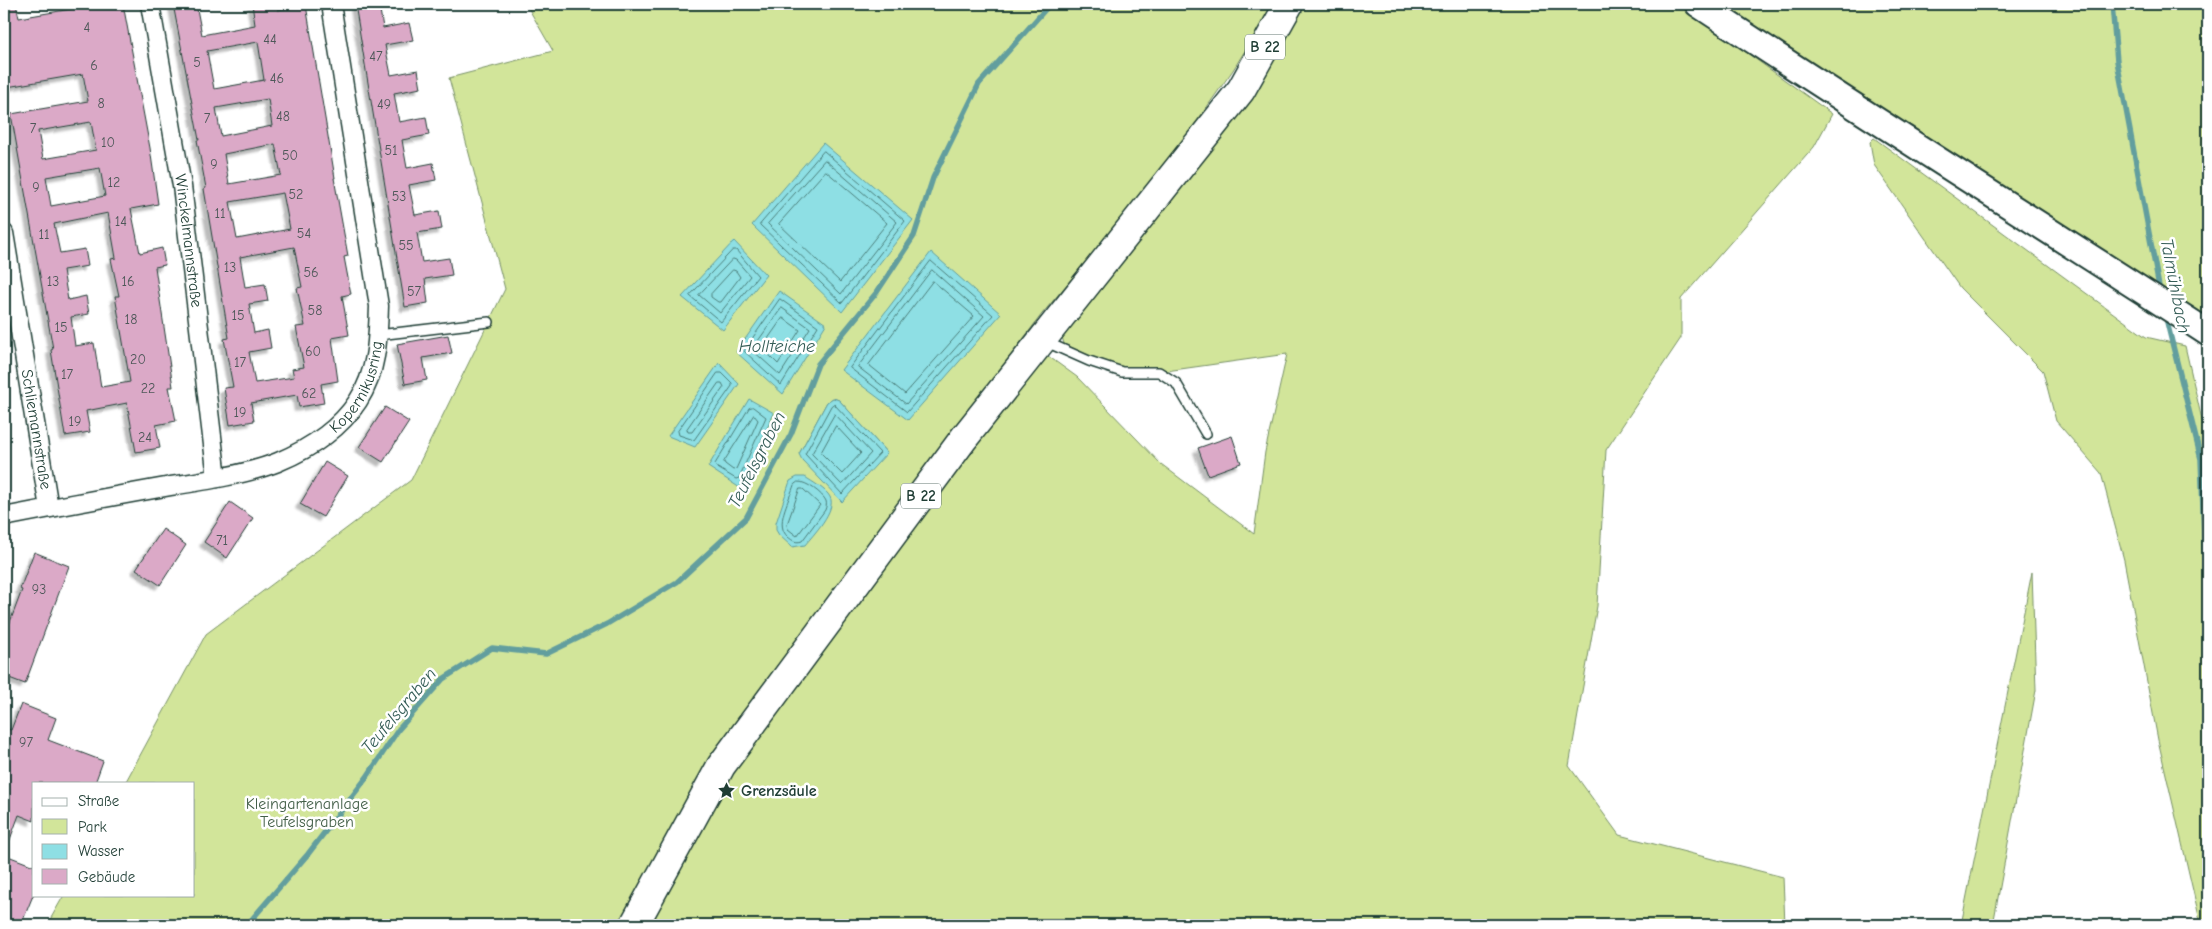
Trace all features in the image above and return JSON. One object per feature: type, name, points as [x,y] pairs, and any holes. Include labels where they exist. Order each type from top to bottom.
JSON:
[{"type":"main road","name":"B 22","points":[[634,925],[720,766],[964,438],[1241,90],[1289,4]]},
{"type":"main road","points":[[1698,4],[2208,333]]},
{"type":"street","name":"Winckelmannstraße","points":[[150,4],[182,186],[217,478]]},
{"type":"street","name":"Kopernikusring","points":[[5,520],[49,508],[217,478],[276,463],[321,439],[342,421],[358,400],[371,374],[378,336],[379,306],[330,4]]},
{"type":"street","name":"Schliemannstraße","points":[[4,233],[49,508]]},
{"type":"lane","points":[[378,336],[489,322]]},
{"type":"lane","points":[[1042,340],[1089,361],[1122,372],[1159,372],[1176,383],[1206,434]]},
{"type":"green space","name":"Kleingartenanlage Teufelsgraben","points":[[526,4],[1274,4],[1233,70],[1161,172],[1042,314],[758,691],[715,757],[621,925],[47,925],[63,896],[195,896],[195,782],[126,782],[206,634],[411,480],[505,289],[449,78],[553,51]],"holes":[[[833,398],[839,400],[887,453],[799,454],[827,402]]]},
{"type":"green space","points":[[1296,4],[1679,4],[1832,114],[1814,147],[1681,299],[1681,338],[1606,450],[1597,606],[1569,766],[1619,835],[1783,877],[1785,925],[648,925],[741,749],[950,472],[1048,356],[1077,377],[1161,464],[1254,534],[1265,452],[1287,354],[1159,372],[1122,372],[1089,361],[1064,344],[1061,333]]},
{"type":"green space","points":[[1716,4],[2208,4],[2208,325]]},
{"type":"green space","points":[[1874,138],[2146,337],[2185,346],[2208,446],[2208,925],[2201,925],[2158,740],[2124,560],[2101,473],[2056,421],[2043,371],[1960,288],[1874,165],[1870,142]]},
{"type":"green space","points":[[2032,572],[2036,690],[1993,925],[1961,925]]},
{"type":"water","points":[[823,143],[913,220],[842,312],[752,225]]},
{"type":"water","points":[[734,241],[766,275],[723,330],[682,297]]},
{"type":"water","points":[[931,252],[1001,314],[908,420],[841,370]]},
{"type":"water","name":"Hollteiche","points":[[779,291],[826,324],[783,394],[736,352]]},
{"type":"water","points":[[719,363],[739,384],[695,447],[668,436]]},
{"type":"water","points":[[833,398],[839,400],[887,453],[842,502],[802,460],[799,454],[827,402]]},
{"type":"water","points":[[749,399],[774,413],[740,488],[708,467]]},
{"type":"water","points":[[797,477],[805,477],[822,488],[830,497],[831,502],[830,509],[823,522],[805,545],[792,547],[779,535],[776,530],[776,523],[790,481]]},
{"type":"building","points":[[4,4],[16,4],[19,18],[71,9],[71,4],[123,4],[150,148],[158,204],[131,209],[140,253],[162,248],[165,265],[155,267],[173,387],[169,387],[176,421],[156,425],[160,448],[136,452],[127,403],[86,411],[90,432],[65,436],[51,350],[53,349],[11,114],[88,101],[83,74],[7,87],[4,70]],"holes":[[[91,122],[96,150],[43,159],[38,131]],[[100,168],[105,196],[51,206],[46,177]],[[108,213],[116,258],[111,259],[119,296],[115,296],[130,382],[101,387],[94,343],[75,346],[71,317],[89,314],[86,296],[68,300],[63,270],[88,266],[85,249],[60,253],[54,224]]]},
{"type":"building","points":[[173,4],[196,4],[202,35],[255,25],[252,4],[277,4],[278,10],[306,5],[348,256],[344,257],[351,294],[342,296],[349,335],[332,338],[338,381],[321,384],[324,403],[299,407],[297,395],[251,403],[254,421],[230,425],[224,388],[233,387],[224,339],[229,338],[204,189],[206,188],[197,140],[199,140]],"holes":[[[258,42],[264,80],[214,89],[207,51]],[[268,99],[272,126],[221,136],[216,108]],[[275,144],[281,175],[229,184],[224,154]],[[283,193],[290,229],[237,239],[230,202]],[[294,247],[302,287],[297,288],[305,326],[296,327],[304,367],[292,369],[294,377],[255,383],[249,352],[271,348],[268,330],[254,333],[249,304],[268,301],[265,284],[245,287],[240,257]]]},
{"type":"building","points":[[355,4],[379,4],[383,28],[409,23],[413,40],[385,45],[391,75],[418,70],[421,88],[394,93],[399,122],[426,117],[429,135],[402,140],[407,168],[433,163],[436,180],[409,185],[415,215],[439,211],[442,229],[417,233],[422,262],[449,258],[452,275],[425,279],[428,303],[405,307]]},
{"type":"building","points":[[448,335],[452,353],[423,358],[427,380],[405,384],[397,344]]},
{"type":"building","points":[[385,407],[409,422],[383,462],[359,447]]},
{"type":"building","points":[[1232,436],[1241,463],[1208,475],[1198,448]]},
{"type":"building","points":[[325,462],[348,476],[323,517],[300,504]]},
{"type":"building","points":[[230,502],[253,518],[227,558],[204,542]]},
{"type":"building","points":[[163,529],[186,545],[160,585],[136,569]]},
{"type":"building","points":[[34,552],[69,566],[25,684],[4,676],[4,638]]},
{"type":"building","points":[[21,704],[56,718],[48,740],[103,761],[95,782],[32,782],[32,820],[19,815],[5,853],[4,727],[11,730]]},
{"type":"building","points":[[8,856],[32,865],[33,896],[21,925],[4,925],[4,866]]},
{"type":"waterway","name":"Teufelsgraben","points":[[247,925],[308,854],[367,777],[398,730],[443,679],[492,648],[546,654],[607,624],[677,582],[746,518],[791,434],[818,364],[877,292],[914,236],[933,178],[979,84],[1050,4]]},
{"type":"waterway","name":"Talmühlbach","points":[[2112,4],[2117,61],[2160,292]]},
{"type":"waterway","name":"Talmühlbach","points":[[2165,314],[2201,459],[2208,634]]},
{"type":"place","name":"Grenzsäule","points":[[727,791]]}]
